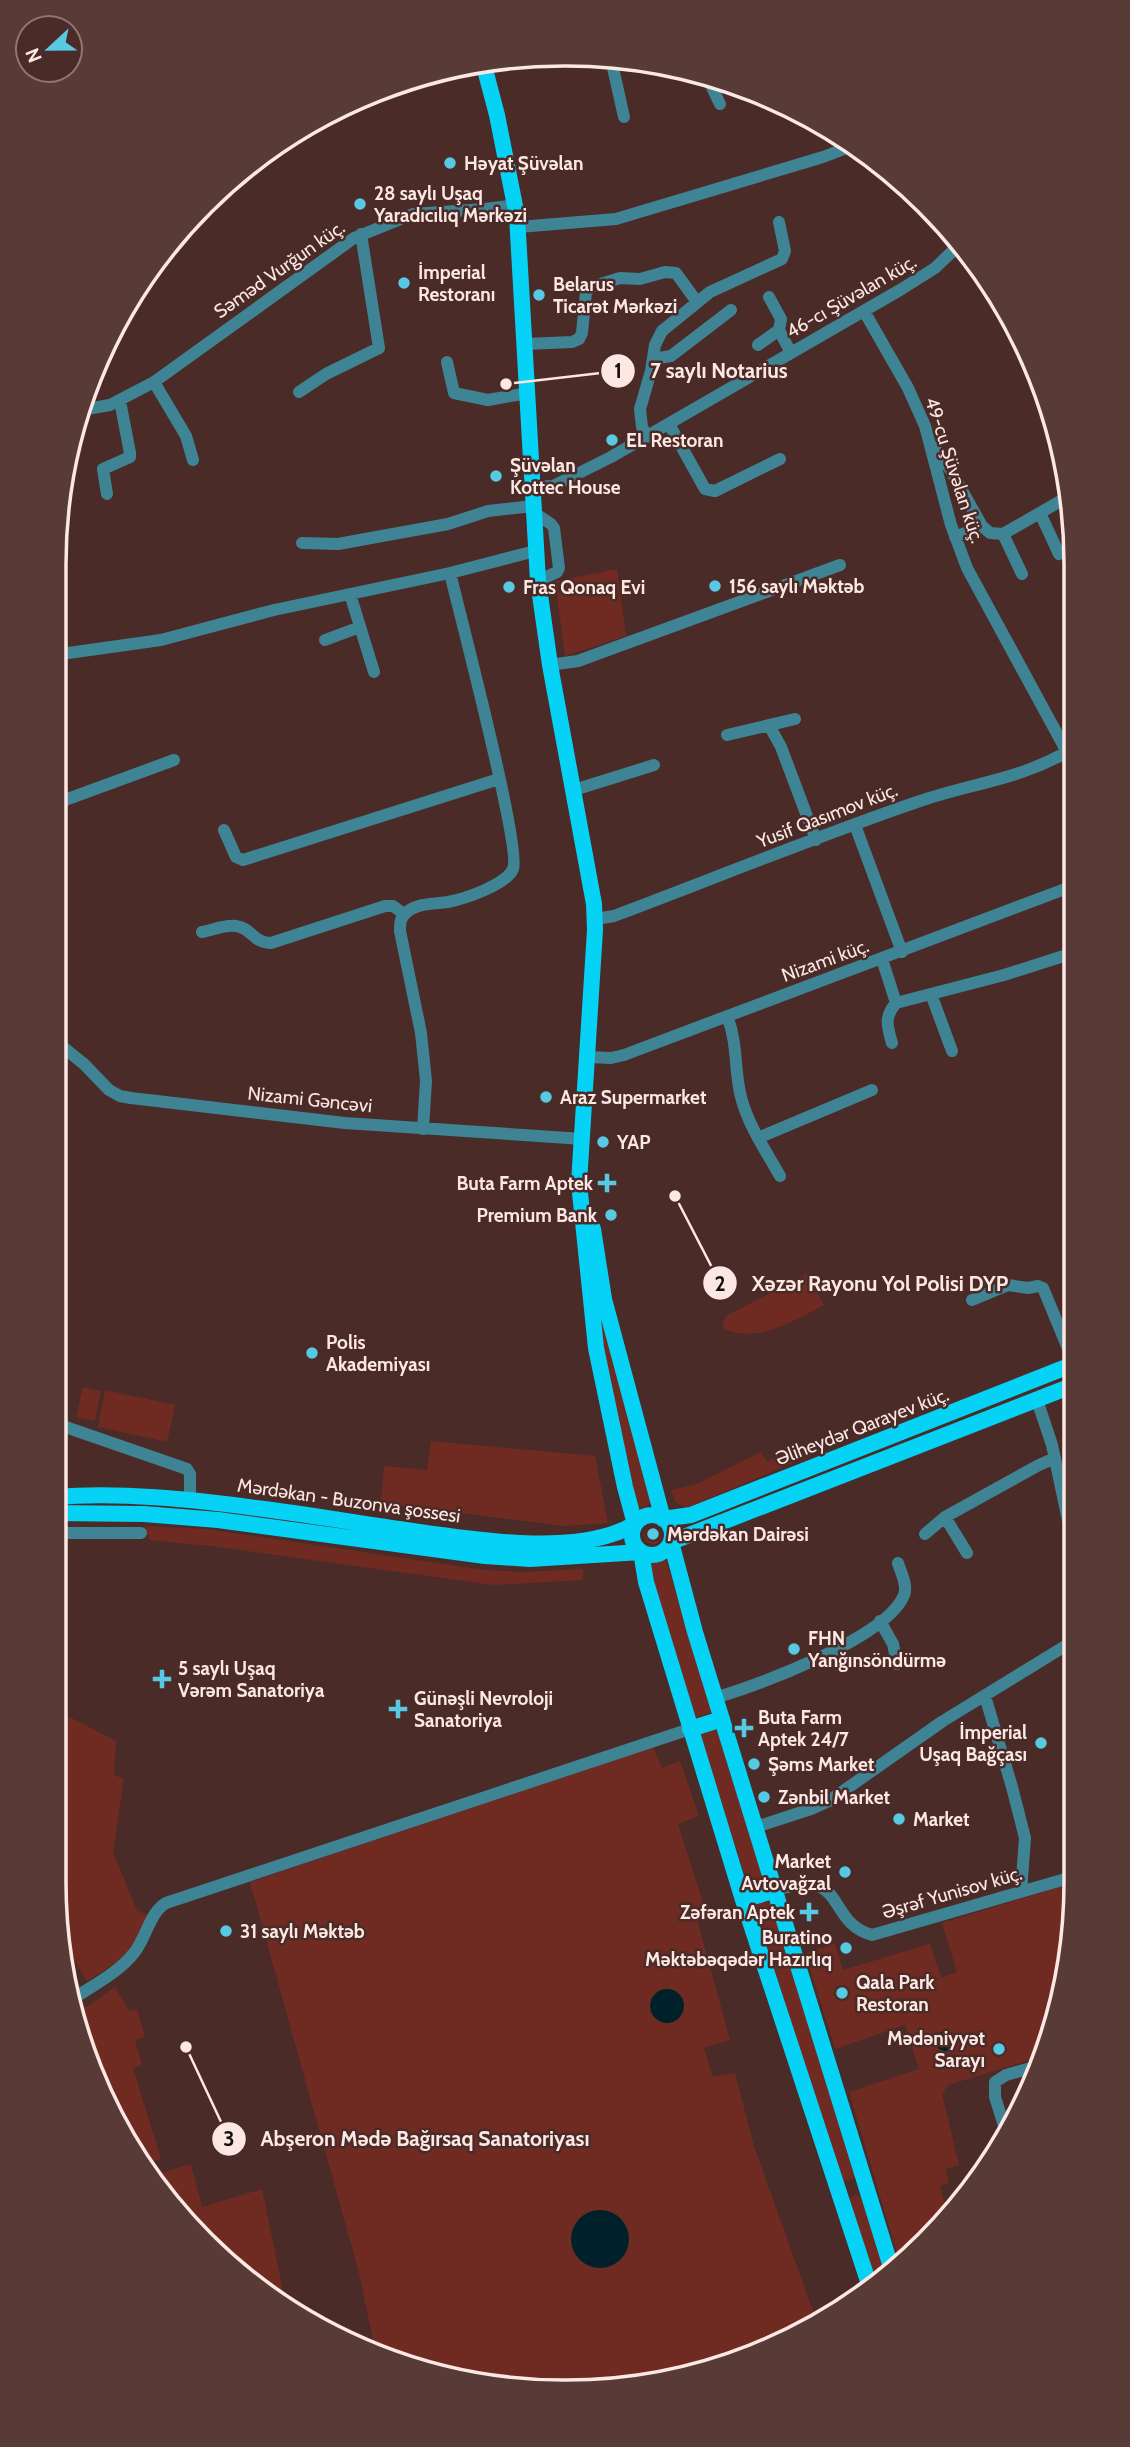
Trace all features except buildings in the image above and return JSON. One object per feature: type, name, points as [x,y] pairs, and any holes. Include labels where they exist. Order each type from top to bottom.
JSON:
[{"type":"main road","points":[[486,73],[519,227],[538,581],[550,665],[595,919],[579,1183],[596,1348],[635,1524],[632,1536],[636,1548],[641,1552],[646,1582],[743,1900],[867,2278]]},
{"type":"main road","points":[[583,1139],[604,1300],[663,1518],[671,1529],[671,1542],[715,1699],[889,2261]]},
{"type":"main road","name":"Əliheydər Qarayev küç.","points":[[663,1518],[686,1517],[1064,1368]]},
{"type":"main road","name":"Əliheydər Qarayev küç.","points":[[671,1542],[1064,1389]]},
{"type":"main road","points":[[856,1450],[862,1467]]},
{"type":"main road","name":"Mərdəkan - Buzonva şossesi","points":[[66,1497],[108,1496],[190,1501],[463,1538],[528,1543],[597,1538],[615,1534],[635,1524]]},
{"type":"main road","points":[[66,1513],[197,1518],[485,1556],[530,1559],[641,1552],[658,1554],[664,1552],[671,1542]]},
{"type":"main road","points":[[635,1524],[645,1516],[663,1518]]},
{"type":"main road","points":[[690,1729],[722,1719]]},
{"type":"main road","points":[[743,1900],[776,1890]]},
{"type":"main road","points":[[839,2192],[865,2184]]},
{"type":"street","points":[[613,69],[624,117]]},
{"type":"street","points":[[713,89],[720,104]]},
{"type":"street","points":[[519,227],[616,219],[841,150]]},
{"type":"street","name":"Səməd Vurğun küç.","points":[[92,409],[120,401],[154,382],[361,234],[413,214],[516,205]]},
{"type":"street","points":[[647,437],[642,427],[640,409],[657,338],[697,302],[722,285],[782,259],[785,251],[779,222]]},
{"type":"street","points":[[299,392],[326,374],[379,348],[361,234]]},
{"type":"street","name":"46-cı Şüvəlan küç.","points":[[532,487],[553,486],[569,480],[647,437],[864,312],[935,268],[952,252]]},
{"type":"street","points":[[526,344],[572,342],[579,339],[586,292],[591,287],[620,278],[639,279],[665,272],[676,273],[697,302]]},
{"type":"street","points":[[769,297],[781,319],[779,330],[791,353]]},
{"type":"street","points":[[653,359],[671,356],[731,310]]},
{"type":"street","name":"49-cu Şüvəlan küç.","points":[[864,312],[916,404],[930,442],[955,537],[967,568],[1064,742]]},
{"type":"street","points":[[758,345],[779,330]]},
{"type":"street","points":[[447,362],[454,393],[488,400],[528,393]]},
{"type":"street","points":[[154,382],[186,436],[194,460]]},
{"type":"street","points":[[107,495],[103,469],[130,457],[120,401]]},
{"type":"street","points":[[669,424],[705,489],[709,491],[715,491],[780,459]]},
{"type":"street","points":[[930,442],[950,469],[982,526],[990,533],[1003,534],[1059,502]]},
{"type":"street","points":[[302,543],[338,544],[448,524],[488,512],[533,509],[554,528],[559,568],[557,572],[538,581]]},
{"type":"street","points":[[1040,513],[1059,554]]},
{"type":"street","points":[[955,537],[982,526]]},
{"type":"street","points":[[1003,534],[1022,574]]},
{"type":"street","points":[[66,653],[161,640],[274,610],[450,573],[535,551]]},
{"type":"street","points":[[550,665],[578,661],[841,565]]},
{"type":"street","points":[[424,1129],[425,1068],[400,921],[404,914],[415,907],[470,895],[503,880],[513,871],[514,848],[450,573]]},
{"type":"street","points":[[350,594],[374,672]]},
{"type":"street","points":[[325,639],[360,627]]},
{"type":"street","points":[[727,736],[794,719]]},
{"type":"street","points":[[769,725],[781,747],[816,840]]},
{"type":"street","name":"Yusif Qasımov küç.","points":[[595,919],[614,916],[922,800],[1011,777],[1064,753]]},
{"type":"street","points":[[66,800],[174,760]]},
{"type":"street","points":[[574,790],[654,765]]},
{"type":"street","points":[[224,830],[236,857],[243,860],[499,779]]},
{"type":"street","points":[[855,825],[902,952]]},
{"type":"street","name":"Nizami küç.","points":[[587,1057],[617,1057],[1064,889]]},
{"type":"street","points":[[202,932],[234,925],[246,929],[257,941],[271,943],[385,906],[393,906],[404,914]]},
{"type":"street","points":[[892,1043],[886,1020],[896,1003],[1004,975],[1064,956]]},
{"type":"street","points":[[882,959],[896,1003]]},
{"type":"street","points":[[930,994],[953,1051]]},
{"type":"street","points":[[727,1016],[735,1038],[742,1100],[758,1138],[780,1176]]},
{"type":"street","name":"Nizami Gəncəvi","points":[[66,1050],[109,1090],[120,1096],[285,1117],[583,1139]]},
{"type":"street","points":[[758,1138],[872,1090]]},
{"type":"street","points":[[972,1300],[1008,1285],[1028,1289],[1038,1286],[1043,1288],[1064,1339]]},
{"type":"street","points":[[1037,1400],[1055,1458],[1064,1501]]},
{"type":"street","points":[[66,1427],[187,1469],[190,1474],[190,1501]]},
{"type":"street","points":[[925,1534],[945,1517],[1055,1458]]},
{"type":"street","points":[[945,1517],[967,1553]]},
{"type":"street","points":[[66,1533],[141,1533]]},
{"type":"street","points":[[715,1699],[784,1675],[831,1651],[880,1621],[904,1595],[906,1587],[898,1563]]},
{"type":"street","points":[[880,1621],[893,1644],[897,1664]]},
{"type":"street","points":[[757,1828],[829,1801],[943,1721],[1064,1647]]},
{"type":"street","points":[[985,1696],[1025,1838],[1021,1892]]},
{"type":"street","points":[[79,1994],[128,1960],[141,1944],[157,1911],[166,1903],[690,1729]]},
{"type":"street","name":"Əşrəf Yunisov küç.","points":[[776,1890],[800,1883],[813,1883],[830,1895],[859,1929],[872,1935],[1064,1879]]},
{"type":"street","points":[[1002,2121],[995,2097],[995,2082],[1006,2075],[1027,2069]]},
{"type":"shaded area","points":[[617,569],[626,636],[565,656],[555,581]]},
{"type":"shaded area","points":[[807,1274],[824,1305],[789,1323],[763,1332],[750,1334],[725,1329],[722,1323],[726,1316]]},
{"type":"shaded area","points":[[602,1319],[651,1503],[644,1508],[637,1507],[596,1322]]},
{"type":"shaded area","points":[[83,1387],[101,1391],[95,1421],[76,1417]]},
{"type":"shaded area","points":[[105,1390],[175,1405],[167,1442],[98,1427]]},
{"type":"shaded area","points":[[812,1440],[817,1453],[686,1508],[675,1502],[671,1490],[697,1484],[761,1452],[767,1462]]},
{"type":"shaded area","points":[[431,1441],[595,1456],[608,1523],[564,1526],[381,1503],[384,1466],[427,1470]]},
{"type":"shaded area","points":[[145,1526],[206,1529],[485,1570],[522,1572],[583,1569],[583,1580],[493,1585],[149,1540]]},
{"type":"shaded area","name":"Mərdəkan Dairəsi","points":[[653,1526],[659,1529],[662,1535],[659,1541],[653,1544],[647,1541],[644,1535],[647,1529]]},
{"type":"shaded area","points":[[657,1560],[666,1560],[713,1712],[694,1718],[649,1565]]},
{"type":"shaded area","points":[[66,1715],[116,1741],[114,1775],[124,1779],[113,1852],[137,1911],[149,1915],[125,1954],[87,1981],[73,1958],[66,1882]]},
{"type":"shaded area","points":[[718,1729],[764,1880],[758,1886],[748,1885],[699,1734]]},
{"type":"shaded area","points":[[653,1746],[662,1768],[680,1761],[699,1816],[678,1824],[707,1915],[697,1919],[730,2040],[704,2048],[713,2077],[735,2073],[754,2146],[814,2314],[756,2343],[694,2364],[598,2379],[532,2379],[468,2371],[436,2364],[374,2343],[359,2273],[250,1882]]},
{"type":"shaded area","points":[[1064,1886],[1054,1979],[1047,2011],[1031,2060],[948,2085],[942,2094],[959,2165],[946,2169],[949,2183],[940,2186],[945,2204],[897,2254],[849,2092],[919,2069],[905,2025],[835,2049],[805,1953],[835,1944],[843,1970],[930,1944],[941,1978],[957,1972],[942,1923]]},
{"type":"shaded area","points":[[762,1901],[772,1903],[856,2176],[849,2181],[841,2180],[755,1907]]},
{"type":"shaded area","points":[[115,1987],[129,2011],[137,2009],[145,2037],[135,2040],[142,2065],[133,2068],[161,2159],[153,2161],[133,2131],[104,2073],[83,2009]]},
{"type":"shaded area","points":[[191,2164],[202,2207],[262,2189],[283,2293],[236,2257],[190,2211],[161,2173]]},
{"type":"shaded area","points":[[854,2195],[863,2196],[883,2265],[871,2275],[848,2201]]},
{"type":"water","points":[[667,1989],[679,1994],[684,2006],[679,2018],[667,2023],[655,2018],[650,2006],[655,1994]]},
{"type":"water","points":[[945,2031],[952,2034],[955,2041],[952,2048],[945,2051],[938,2048],[935,2041],[938,2034]]},
{"type":"water","points":[[600,2210],[616,2215],[624,2223],[629,2239],[624,2255],[616,2263],[600,2268],[584,2263],[576,2255],[571,2239],[576,2223],[584,2215]]},
{"type":"place","name":"Həyat Şüvəlan","points":[[450,163]]},
{"type":"place","name":"28 saylı Uşaq Yaradıcılıq Mərkəzi","points":[[360,204]]},
{"type":"place","name":"İmperial Restoranı","points":[[404,283]]},
{"type":"place","name":"Belarus Ticarət Mərkəzi","points":[[539,295]]},
{"type":"place","name":"7 saylı Notarius","points":[[506,384]]},
{"type":"place","name":"EL Restoran","points":[[612,440]]},
{"type":"place","name":"Şüvəlan Kottec House","points":[[496,476]]},
{"type":"place","name":"156 saylı Məktəb","points":[[715,586]]},
{"type":"place","name":"Fras Qonaq Evi","points":[[509,587]]},
{"type":"place","name":"Araz Supermarket","points":[[546,1097]]},
{"type":"place","name":"YAP","points":[[603,1142]]},
{"type":"place","name":"Buta Farm Aptek","points":[[607,1183]]},
{"type":"place","name":"Xəzər Rayonu Yol Polisi DYP","points":[[675,1196]]},
{"type":"place","name":"Premium Bank","points":[[611,1215]]},
{"type":"place","name":"Polis Akademiyası","points":[[312,1353]]},
{"type":"place","name":"Mərdəkan Dairəsi","points":[[653,1534]]},
{"type":"place","name":"FHN Yanğınsöndürmə","points":[[794,1649]]},
{"type":"place","name":"5 saylı Uşaq Vərəm Sanatoriya","points":[[162,1679]]},
{"type":"place","name":"Günəşli Nevroloji Sanatoriya","points":[[398,1709]]},
{"type":"place","name":"Buta Farm Aptek 24/7","points":[[744,1728]]},
{"type":"place","name":"İmperial Uşaq Bağçası","points":[[1041,1743]]},
{"type":"place","name":"Şəms Market","points":[[754,1764]]},
{"type":"place","name":"Zənbil Market","points":[[764,1797]]},
{"type":"place","name":"Market","points":[[899,1819]]},
{"type":"place","name":"Market Avtovağzal","points":[[845,1872]]},
{"type":"place","name":"Zəfəran Aptek","points":[[809,1912]]},
{"type":"place","name":"31 saylı Məktəb","points":[[226,1931]]},
{"type":"place","name":"Buratino Məktəbəqədər Hazırlıq","points":[[846,1948]]},
{"type":"place","name":"Qala Park Restoran","points":[[842,1993]]},
{"type":"place","name":"Abşeron Mədə Bağırsaq Sanatoriyası","points":[[186,2047]]},
{"type":"place","name":"Mədəniyyət Sarayı","points":[[999,2049]]}]
